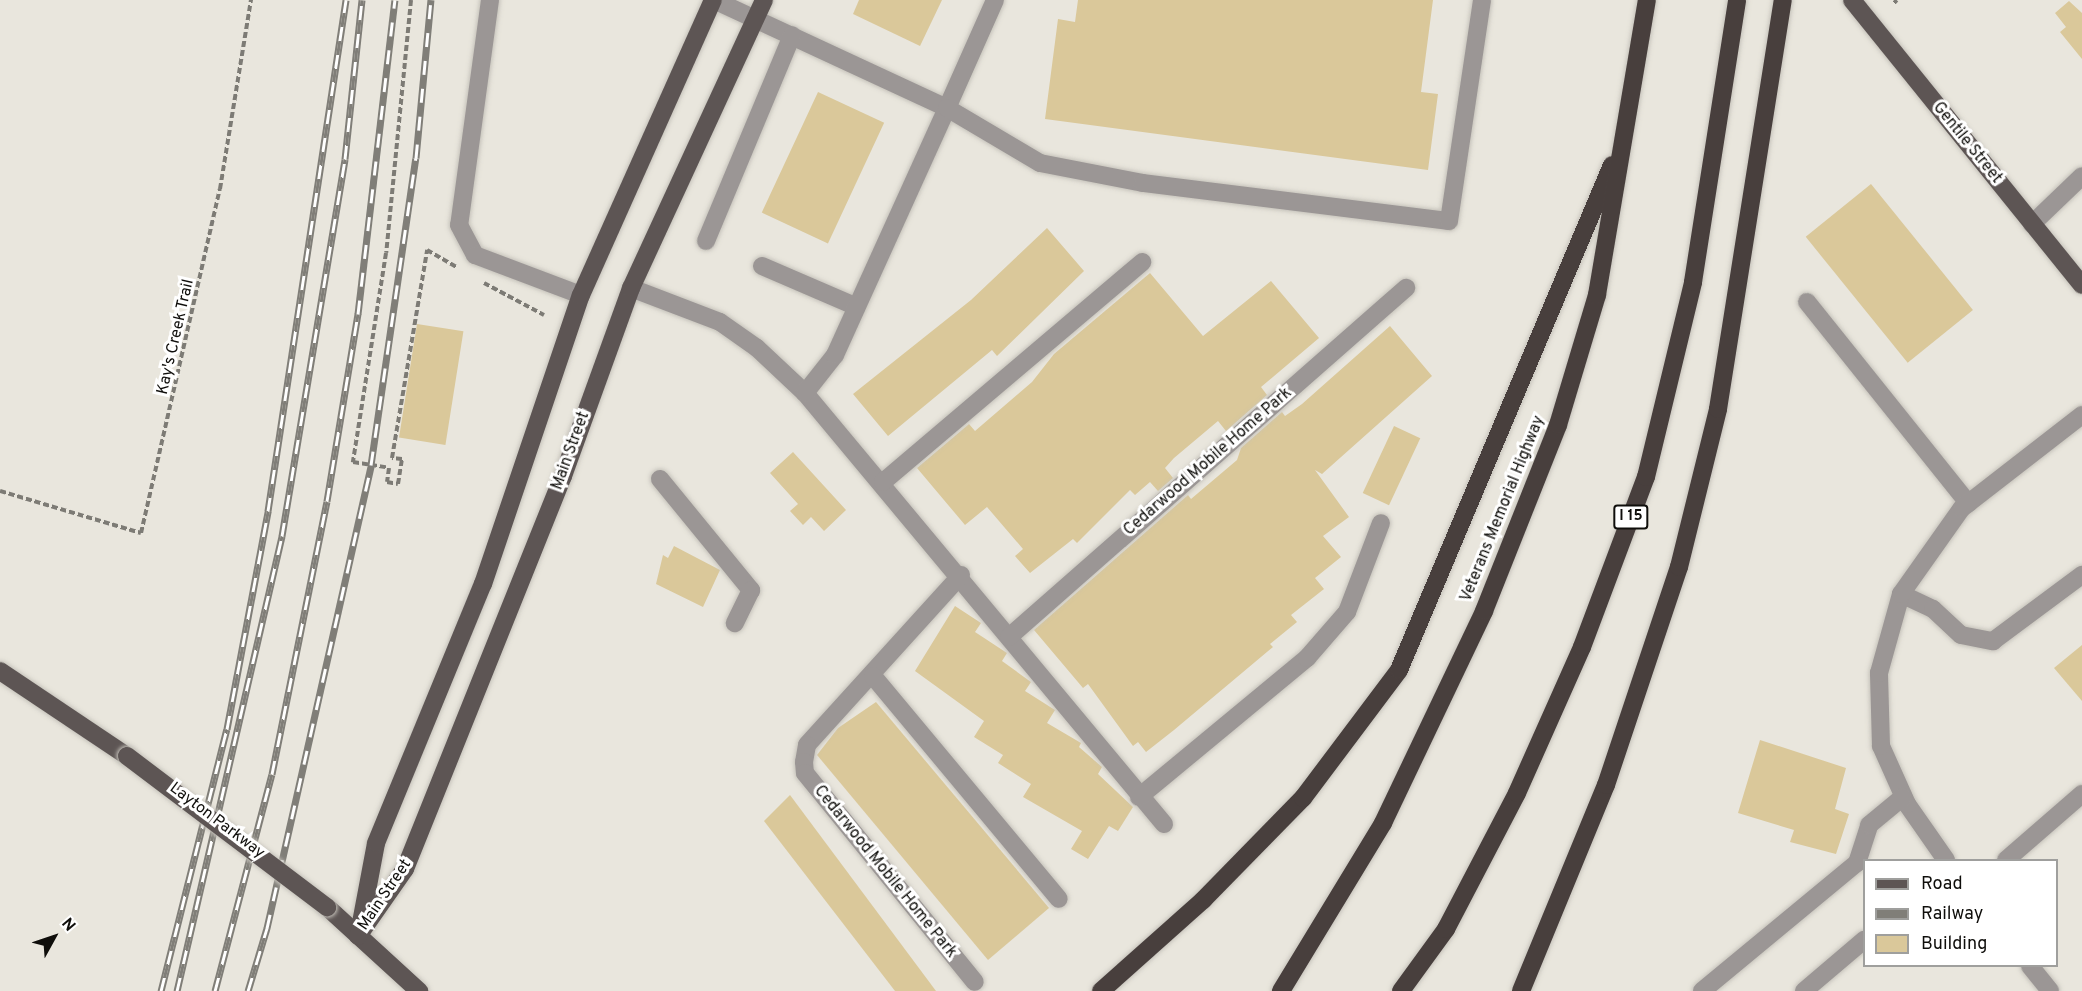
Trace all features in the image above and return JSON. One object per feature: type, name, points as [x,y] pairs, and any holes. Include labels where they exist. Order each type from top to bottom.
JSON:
[{"type":"highway","name":"Veterans Memorial Highway","points":[[1281,991],[1383,823],[1484,611],[1558,425],[1598,295],[1647,0]]},
{"type":"highway","name":"I 15","points":[[1401,991],[1446,928],[1517,793],[1582,647],[1646,477],[1693,282],[1737,0]]},
{"type":"highway","points":[[1521,991],[1606,785],[1679,567],[1718,409],[1783,0]]},
{"type":"highway","points":[[1101,991],[1203,900],[1303,798],[1399,670],[1624,136]]},
{"type":"main road","name":"Main Street","points":[[358,936],[376,843],[483,584],[581,295],[713,0]]},
{"type":"main road","name":"Main Street","points":[[358,936],[405,869],[563,476],[631,288],[764,0]]},
{"type":"main road","name":"Gentile Street","points":[[1852,0],[2082,285]]},
{"type":"main road","name":"Layton Parkway","points":[[0,671],[127,756],[327,907],[418,991]]},
{"type":"street","points":[[490,0],[459,225],[475,255],[581,295]]},
{"type":"street","points":[[713,0],[947,108],[1040,163],[1143,183],[1449,221],[1482,0]]},
{"type":"street","points":[[805,393],[835,355],[995,0]]},
{"type":"street","points":[[706,241],[792,35]]},
{"type":"street","points":[[2032,224],[2082,176]]},
{"type":"street","points":[[883,482],[1142,262]]},
{"type":"street","points":[[762,266],[857,307]]},
{"type":"street","points":[[631,288],[720,322],[757,348],[805,393],[961,575],[1139,797],[1164,824]]},
{"type":"street","name":"Cedarwood Mobile Home Park","points":[[1009,637],[1406,288]]},
{"type":"street","points":[[1807,302],[1968,503]]},
{"type":"street","points":[[1945,859],[1903,797],[1881,746],[1876,714],[1879,673],[1901,594],[1968,503],[2082,416]]},
{"type":"street","points":[[660,478],[751,590],[735,623]]},
{"type":"street","points":[[1139,797],[1307,658],[1347,612],[1381,523]]},
{"type":"street","name":"Cedarwood Mobile Home Park","points":[[961,575],[873,676],[807,745],[805,773],[975,982]]},
{"type":"street","points":[[1901,594],[1933,609],[1961,635],[1993,641],[2082,575]]},
{"type":"street","points":[[873,676],[1059,899]]},
{"type":"street","points":[[2008,859],[2082,794]]},
{"type":"street","points":[[1702,991],[1857,863],[1869,825],[1903,797]]},
{"type":"street","points":[[1804,991],[1863,941]]},
{"type":"street","points":[[2031,967],[2050,991]]},
{"type":"path","name":"Kay's Creek Trail","points":[[0,491],[141,533],[220,189],[251,0]]},
{"type":"path","points":[[411,0],[386,253],[353,462],[389,468],[387,482],[398,484],[402,459],[392,458],[427,250]]},
{"type":"building","points":[[859,0],[942,0],[920,46],[853,14]]},
{"type":"building","points":[[1078,0],[1433,0],[1421,92],[1438,94],[1428,170],[1045,119],[1058,19],[1075,22]]},
{"type":"building","points":[[2069,1],[2082,13],[2082,59],[2060,32],[2066,27],[2055,13]]},
{"type":"building","points":[[818,92],[884,123],[828,243],[762,213]]},
{"type":"building","points":[[1871,184],[1973,310],[1908,363],[1806,237]]},
{"type":"building","points":[[1047,228],[1084,271],[997,356],[992,350],[888,436],[853,394],[971,300]]},
{"type":"building","points":[[1150,273],[1203,336],[1271,281],[1319,338],[1261,387],[1267,395],[1226,431],[1218,421],[1174,458],[1165,468],[1173,478],[1158,491],[1150,482],[1135,495],[1130,490],[1077,543],[1073,539],[1030,573],[1015,556],[1023,549],[987,507],[965,525],[917,468],[969,424],[975,431],[1032,382],[1054,354]]},
{"type":"building","points":[[417,324],[463,331],[445,445],[399,438]]},
{"type":"building","points":[[1390,326],[1432,376],[1322,474],[1315,470],[1349,517],[1323,536],[1341,557],[1315,578],[1324,589],[1291,615],[1297,622],[1270,644],[1273,647],[1174,730],[1146,752],[1138,742],[1133,746],[1088,684],[1083,688],[1034,630],[1188,495],[1191,499],[1237,460],[1241,448],[1282,412],[1285,416],[1302,404]]},
{"type":"building","points":[[1394,426],[1420,438],[1389,505],[1363,493]]},
{"type":"building","points":[[793,452],[846,510],[824,531],[811,517],[803,525],[790,511],[798,504],[770,473]]},
{"type":"building","points":[[674,546],[720,570],[703,607],[656,584],[663,555],[668,558]]},
{"type":"building","points":[[955,606],[981,623],[975,632],[1007,653],[1002,661],[1031,682],[1025,691],[1055,710],[1047,723],[1081,743],[1079,747],[1102,767],[1098,774],[1133,807],[1118,831],[1109,826],[1088,859],[1071,849],[1082,831],[1023,797],[1031,784],[998,763],[1003,755],[974,737],[984,721],[915,671]]},
{"type":"building","points":[[2082,645],[2082,701],[2054,668]]},
{"type":"building","points":[[876,702],[1049,908],[988,960],[817,755],[838,728]]},
{"type":"building","points":[[1760,740],[1846,768],[1835,809],[1849,814],[1836,854],[1790,842],[1794,830],[1738,813]]},
{"type":"building","points":[[790,795],[936,991],[895,991],[764,821]]},
{"type":"railway","points":[[161,991],[227,729],[268,511],[346,0]]},
{"type":"railway","points":[[177,991],[282,536],[345,159],[362,0]]},
{"type":"railway","points":[[215,991],[272,774],[327,501],[358,314],[395,0]]},
{"type":"railway","points":[[248,991],[267,928],[371,465],[416,158],[431,0]]}]
